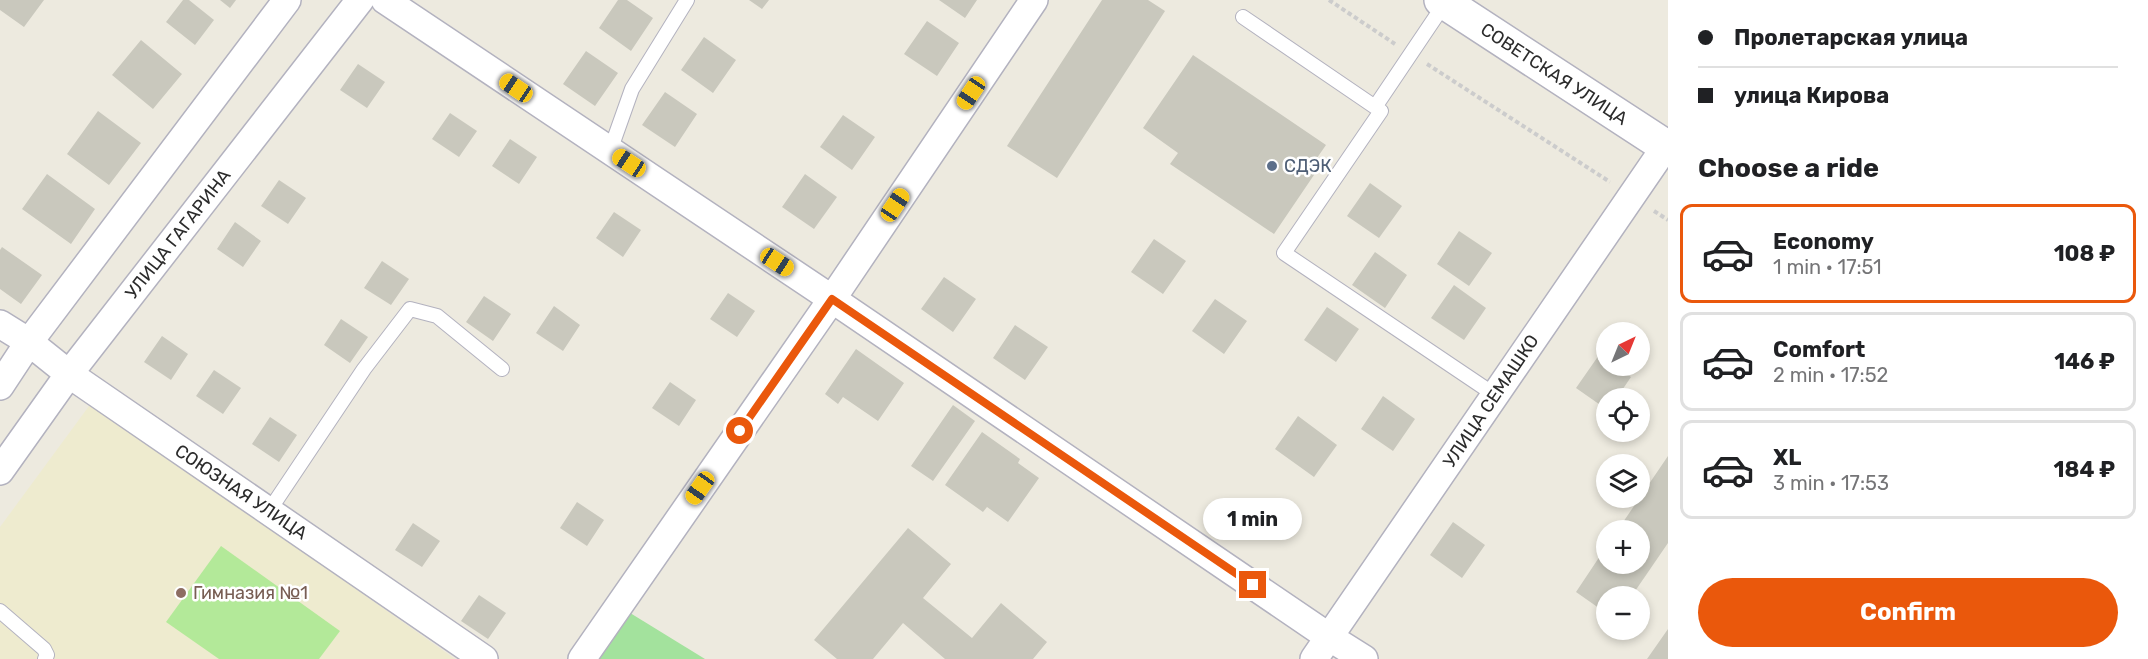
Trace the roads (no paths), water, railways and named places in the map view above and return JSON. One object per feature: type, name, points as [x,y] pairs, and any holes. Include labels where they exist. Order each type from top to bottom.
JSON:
[{"type":"street","points":[[0,386],[29,342],[287,0]]},
{"type":"street","name":"УЛИЦА ГАГАРИНА","points":[[0,471],[69,374],[360,0]]},
{"type":"street","points":[[385,0],[832,299],[1322,648],[1364,659]]},
{"type":"street","points":[[582,659],[832,299],[1034,0]]},
{"type":"street","name":"СОВЕТСКАЯ УЛИЦА","points":[[1443,1],[1667,146]]},
{"type":"street","name":"УЛИЦА СЕМАШКО","points":[[1322,648],[1667,146]]},
{"type":"street","name":"СОЮЗНАЯ УЛИЦА","points":[[0,324],[29,342],[69,374],[484,659]]},
{"type":"lane","points":[[610,151],[632,89],[687,0]]},
{"type":"lane","points":[[1375,107],[1443,1]]},
{"type":"lane","points":[[1243,17],[1381,111],[1284,253],[1495,395]]},
{"type":"lane","points":[[269,511],[364,369],[410,309],[437,316],[502,369]]},
{"type":"lane","points":[[0,611],[44,649],[47,655],[45,659]]},
{"type":"place","name":"СДЭК","points":[[1272,166]]},
{"type":"place","name":"Гимназия №1","points":[[181,593]]}]
